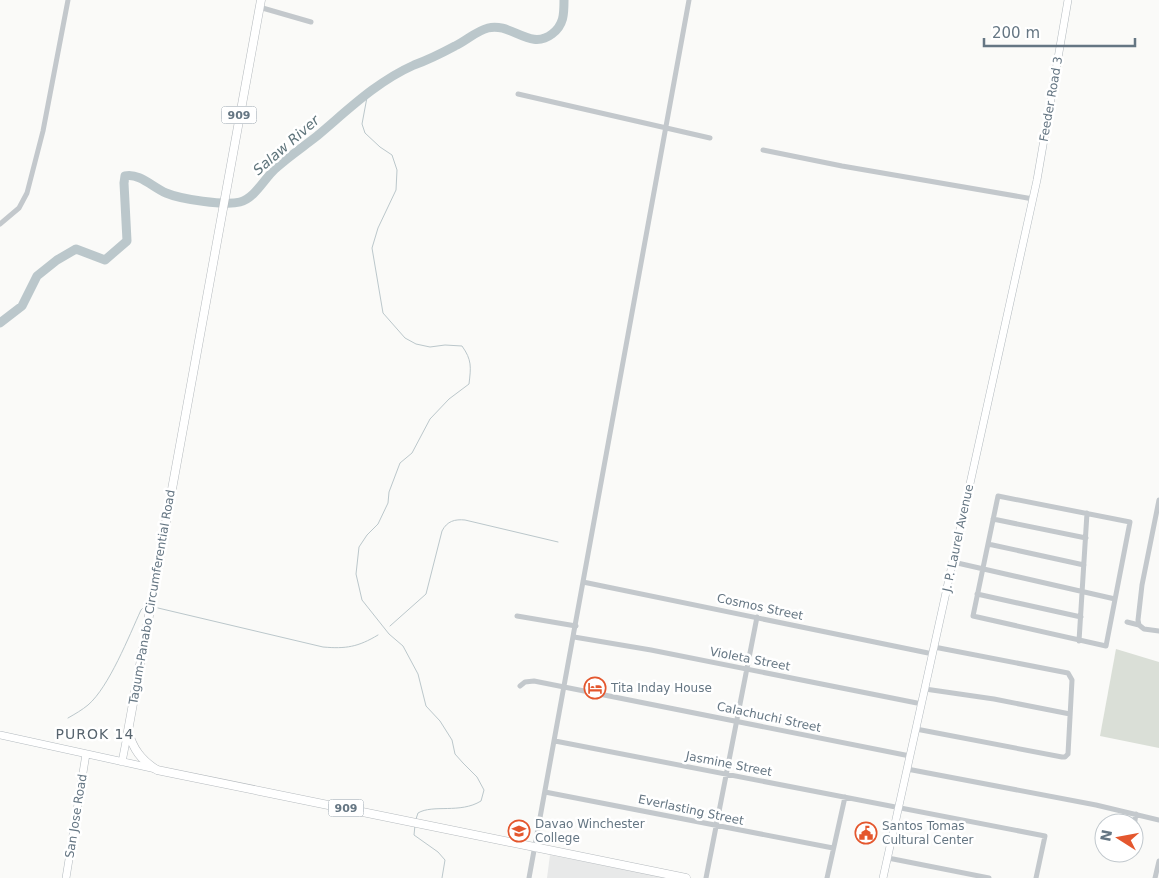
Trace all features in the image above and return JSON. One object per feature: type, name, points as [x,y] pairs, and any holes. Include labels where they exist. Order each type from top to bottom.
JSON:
[{"type":"main road","name":"Tagum-Panabo Circumferential Road","points":[[128,730],[260,4]]},
{"type":"main road","name":"909","points":[[128,730],[133,747],[138,754],[157,770],[686,878]]},
{"type":"street","points":[[0,224],[19,208],[27,193],[43,131],[68,0]]},
{"type":"street","points":[[529,878],[689,0]]},
{"type":"street","name":"Feeder Road 3","points":[[1033,199],[1068,0]]},
{"type":"street","points":[[260,4],[311,22]]},
{"type":"street","points":[[518,94],[710,138]]},
{"type":"street","points":[[764,150],[842,166],[1033,199]]},
{"type":"street","name":"J. P. Laurel Avenue","points":[[883,878],[1033,199]]},
{"type":"street","points":[[998,496],[1130,522],[1106,646],[972,616],[993,519],[998,496]]},
{"type":"street","points":[[1139,625],[1142,585],[1156,525],[1159,500]]},
{"type":"street","points":[[1079,641],[1087,514]]},
{"type":"street","points":[[993,519],[1086,538]]},
{"type":"street","points":[[988,544],[1084,565]]},
{"type":"street","points":[[953,562],[1115,599]]},
{"type":"street","name":"Cosmos Street","points":[[583,582],[933,651],[1060,670],[1068,673],[1072,680],[1070,714]]},
{"type":"street","points":[[977,594],[1081,617]]},
{"type":"street","points":[[517,616],[576,626]]},
{"type":"street","points":[[706,878],[746,669],[758,617]]},
{"type":"street","points":[[1127,622],[1139,625],[1144,629],[1159,632]]},
{"type":"street","name":"Violeta Street","points":[[574,637],[651,650],[922,704]]},
{"type":"street","name":"Calachuchi Street","points":[[520,686],[525,682],[534,680],[910,756]]},
{"type":"street","points":[[916,729],[1064,757],[1068,754],[1070,714],[994,699],[925,689]]},
{"type":"street","points":[[122,762],[128,730]]},
{"type":"street","points":[[0,735],[157,770]]},
{"type":"street","name":"Jasmine Street","points":[[555,741],[1045,836],[1036,878]]},
{"type":"street","name":"San Jose Road","points":[[66,878],[86,754]]},
{"type":"street","points":[[907,770],[1131,813]]},
{"type":"street","name":"Everlasting Street","points":[[545,792],[833,848]]},
{"type":"street","points":[[827,878],[845,797]]},
{"type":"street","points":[[1144,816],[1159,820]]},
{"type":"street","points":[[888,858],[990,878]]},
{"type":"street","points":[[1155,878],[1159,863]]},
{"type":"shaded area","points":[[1116,649],[1159,662],[1159,748],[1100,736]]},
{"type":"shaded area","points":[[550,855],[667,878],[547,878]]},
{"type":"waterway","name":"Salaw River","points":[[0,323],[22,306],[37,276],[57,260],[76,249],[105,260],[127,241],[125,176],[141,178],[166,193],[181,198],[233,203],[245,200],[285,160],[387,80],[488,28],[505,29],[528,38],[544,38],[552,34],[559,27],[563,15],[564,0]]},
{"type":"waterway","points":[[368,92],[362,124],[365,133],[392,155],[397,170],[396,190],[378,228],[372,248],[383,313],[405,338],[416,344],[430,347],[445,345],[462,346],[468,355],[470,368],[469,384],[449,399],[430,419],[412,453],[400,463],[389,492],[388,503],[378,524],[359,547],[356,574],[362,600],[389,634],[403,646],[418,674],[426,706],[440,721],[452,740],[455,754],[477,777],[484,790],[481,801],[473,805],[424,810],[418,813],[416,819]]},
{"type":"waterway","points":[[390,626],[426,594],[442,531],[452,521],[465,520],[558,542]]},
{"type":"waterway","points":[[68,718],[88,705],[96,697],[111,674],[141,610],[145,606]]},
{"type":"waterway","points":[[158,608],[323,647],[338,648],[352,646],[378,635]]},
{"type":"waterway","points":[[415,825],[414,835],[438,852],[445,860],[442,878]]},
{"type":"place","name":"Tita Inday House","points":[[595,688]]},
{"type":"place","name":"Davao Winchester College","points":[[519,831]]},
{"type":"place","name":"Santos Tomas Cultural Center","points":[[866,833]]},
{"type":"district","name":"PUROK 14","points":[[95,734]]}]
